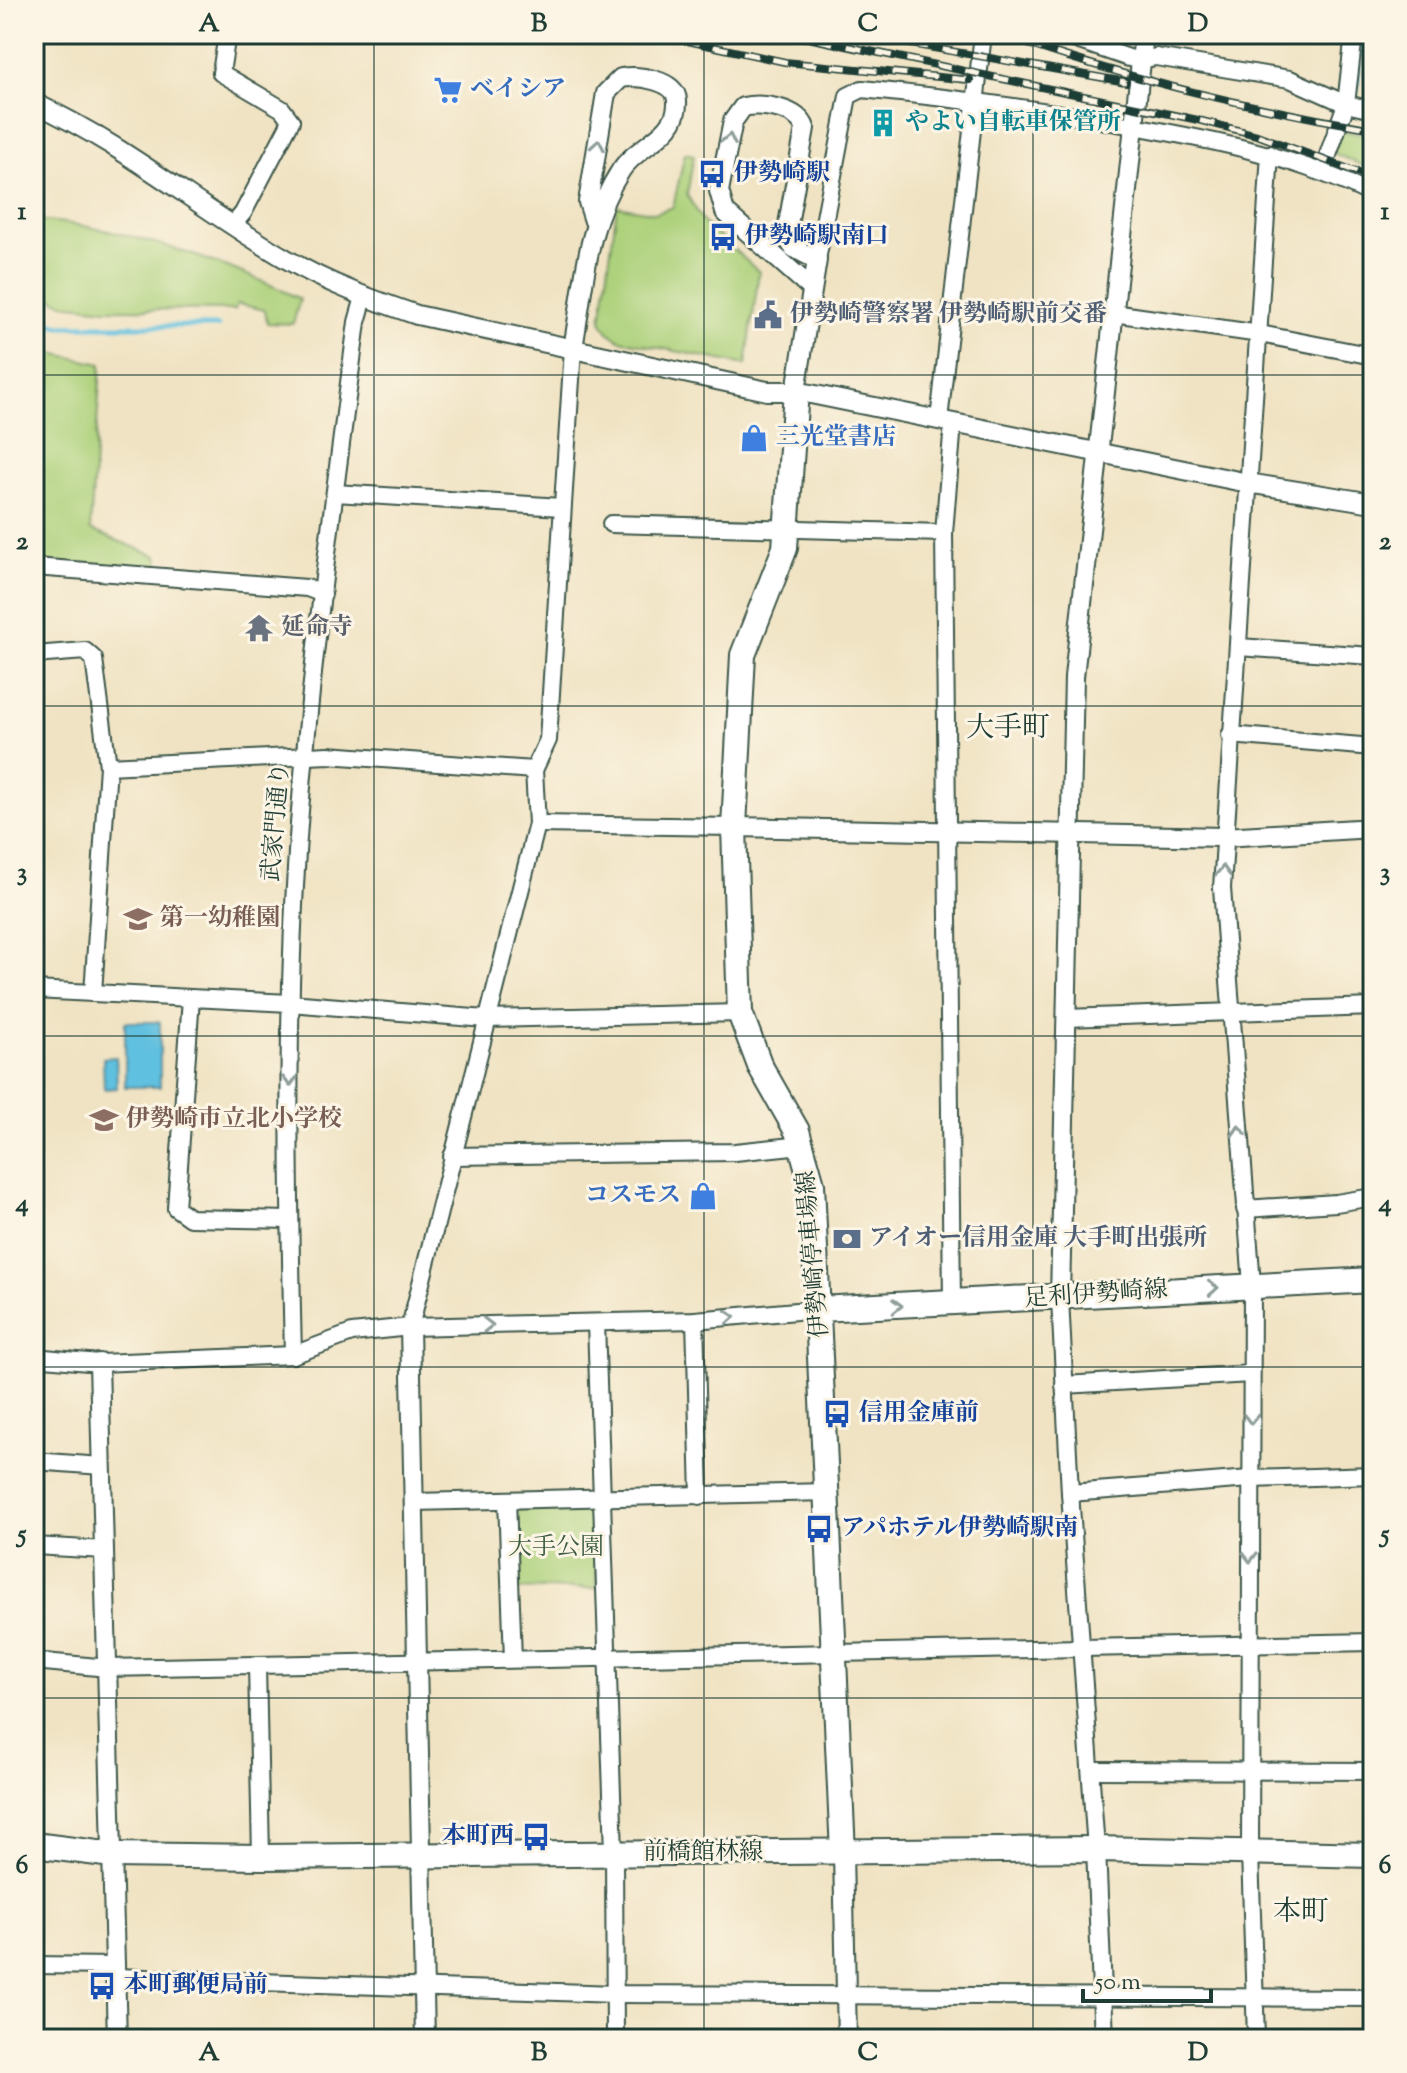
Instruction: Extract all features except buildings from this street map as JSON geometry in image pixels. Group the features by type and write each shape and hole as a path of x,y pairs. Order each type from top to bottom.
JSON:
{"main road":[{"name":"伊勢崎停車場線","path":"796,391 788,528 775,580 743,655 734,827 740,1013 760,1066 802,1145 814,1199 843,1853"},
{"name":"足利伊勢崎線","path":"819,1309 952,1305 1373,1280"},
{"name":"前橋館林線","path":"34,1845 113,1855 261,1857 1096,1849 1373,1855"}],"street":[{"path":"227,34 221,73 282,109 291,121 243,213 233,225"},
{"path":"952,1305 945,833 946,421 983,34"},
{"path":"1059,34 1140,60 1156,57 1271,74 1290,79 1346,104 1373,110"},
{"path":"1104,2039 1096,1849 1070,1493 1060,1298 1073,835 1074,677 1144,34"},
{"path":"1322,172 1346,104 1354,34"},
{"path":"425,2039 410,1327 537,824 534,770 548,740 573,348 594,221 623,167 673,124 678,104 676,93 667,84 629,76 613,84 606,93 588,202 594,221"},
{"path":"796,391 811,288 848,96 862,89 976,100 1135,126 1270,154 1322,172 1373,195"},
{"path":"34,103 108,140 289,261 364,297 449,323 767,391 796,391 1248,483 1373,503"},
{"path":"811,288 725,212 720,202 733,121 743,107 757,106 790,113 804,124 806,138 786,236 794,248 817,260"},
{"path":"1256,2039 1250,1852 1252,1285 1222,888 1270,154"},
{"name":"武家門通り","path":"293,1355 290,1003 306,758 335,493 357,322 364,297"},
{"path":"1113,313 1260,334 1373,356"},
{"path":"335,493 562,507"},
{"path":"611,524 944,533"},
{"path":"34,567 307,588 323,594"},
{"path":"1238,647 1373,656"},
{"path":"34,655 85,651 94,659 108,766 93,993"},
{"path":"1230,735 1373,747"},
{"path":"108,766 328,755 534,770"},
{"path":"537,824 1224,837 1373,828"},
{"path":"34,990 290,1003 486,1019 740,1013"},
{"path":"191,998 176,1208 190,1218 290,1220"},
{"path":"1066,1018 1373,1007"},
{"path":"452,1156 735,1152 802,1145"},
{"path":"1245,1209 1336,1203 1373,1197"},
{"path":"34,1357 99,1363 293,1355 352,1333 410,1327 695,1320 819,1309"},
{"path":"695,1320 700,1496"},
{"path":"596,1323 614,1853 615,2039"},
{"path":"99,1363 117,2039"},
{"path":"1064,1385 1251,1374"},
{"path":"34,1461 102,1466"},
{"path":"1070,1493 1250,1479 1373,1475"},
{"path":"414,1502 828,1492"},
{"path":"507,1500 513,1659"},
{"path":"34,1546 105,1550"},
{"path":"34,1661 108,1668 1373,1642"},
{"path":"257,1665 261,1857"},
{"path":"1091,1770 1373,1771"},
{"path":"843,1853 847,2039"},
{"path":"34,1965 115,1972 616,1994 1373,1998"}],"green space":[{"path":"1342,131 1373,136 1373,170 1333,153"},
{"path":"685,153 694,155 687,195 704,223 759,272 746,365 620,340 608,332 601,321 617,206 656,213 673,207"},
{"path":"34,220 135,237 239,272 300,299 293,324 267,323 265,310 237,304 235,310 106,309 63,304 34,288"},
{"path":"34,349 101,364 90,530 157,556 161,571 34,562"},
{"name":"大手公園","path":"590,1508 596,1514 597,1588 517,1589 514,1512 521,1509"}],"water":[{"path":"125,1022 160,1022 160,1087 125,1087"},
{"path":"116,1057 117,1088 104,1089 103,1058"}],"waterway":[{"path":"1356,93 1362,34"},
{"path":"34,319 60,326 218,326"}],"railway":[{"path":"655,34 785,62 970,80"},
{"path":"789,34 1198,120 1257,135 1373,178"},
{"path":"854,34 1126,82"},
{"path":"999,34 1184,90 1373,129"}],"place":[{"name":"ベイシア","path":"448,90"},
{"name":"やよい自転車保管所","path":"883,123"},
{"name":"伊勢崎駅","path":"712,174"},
{"name":"伊勢崎駅南口","path":"723,237"},
{"name":"伊勢崎警察署 伊勢崎駅前交番","path":"768,315"},
{"name":"三光堂書店","path":"754,438"},
{"name":"延命寺","path":"259,628"},
{"name":"第一幼稚園","path":"138,919"},
{"name":"伊勢崎市立北小学校","path":"104,1120"},
{"name":"コスモス","path":"703,1196"},
{"name":"アイオー信用金庫 大手町出張所","path":"847,1239"},
{"name":"信用金庫前","path":"837,1414"},
{"name":"アパホテル伊勢崎駅南","path":"819,1529"},
{"name":"本町西","path":"536,1837"},
{"name":"本町郵便局前","path":"102,1986"}],"district":[{"name":"大手町","path":"1008,729"},
{"name":"本町","path":"1301,1913"}]}
